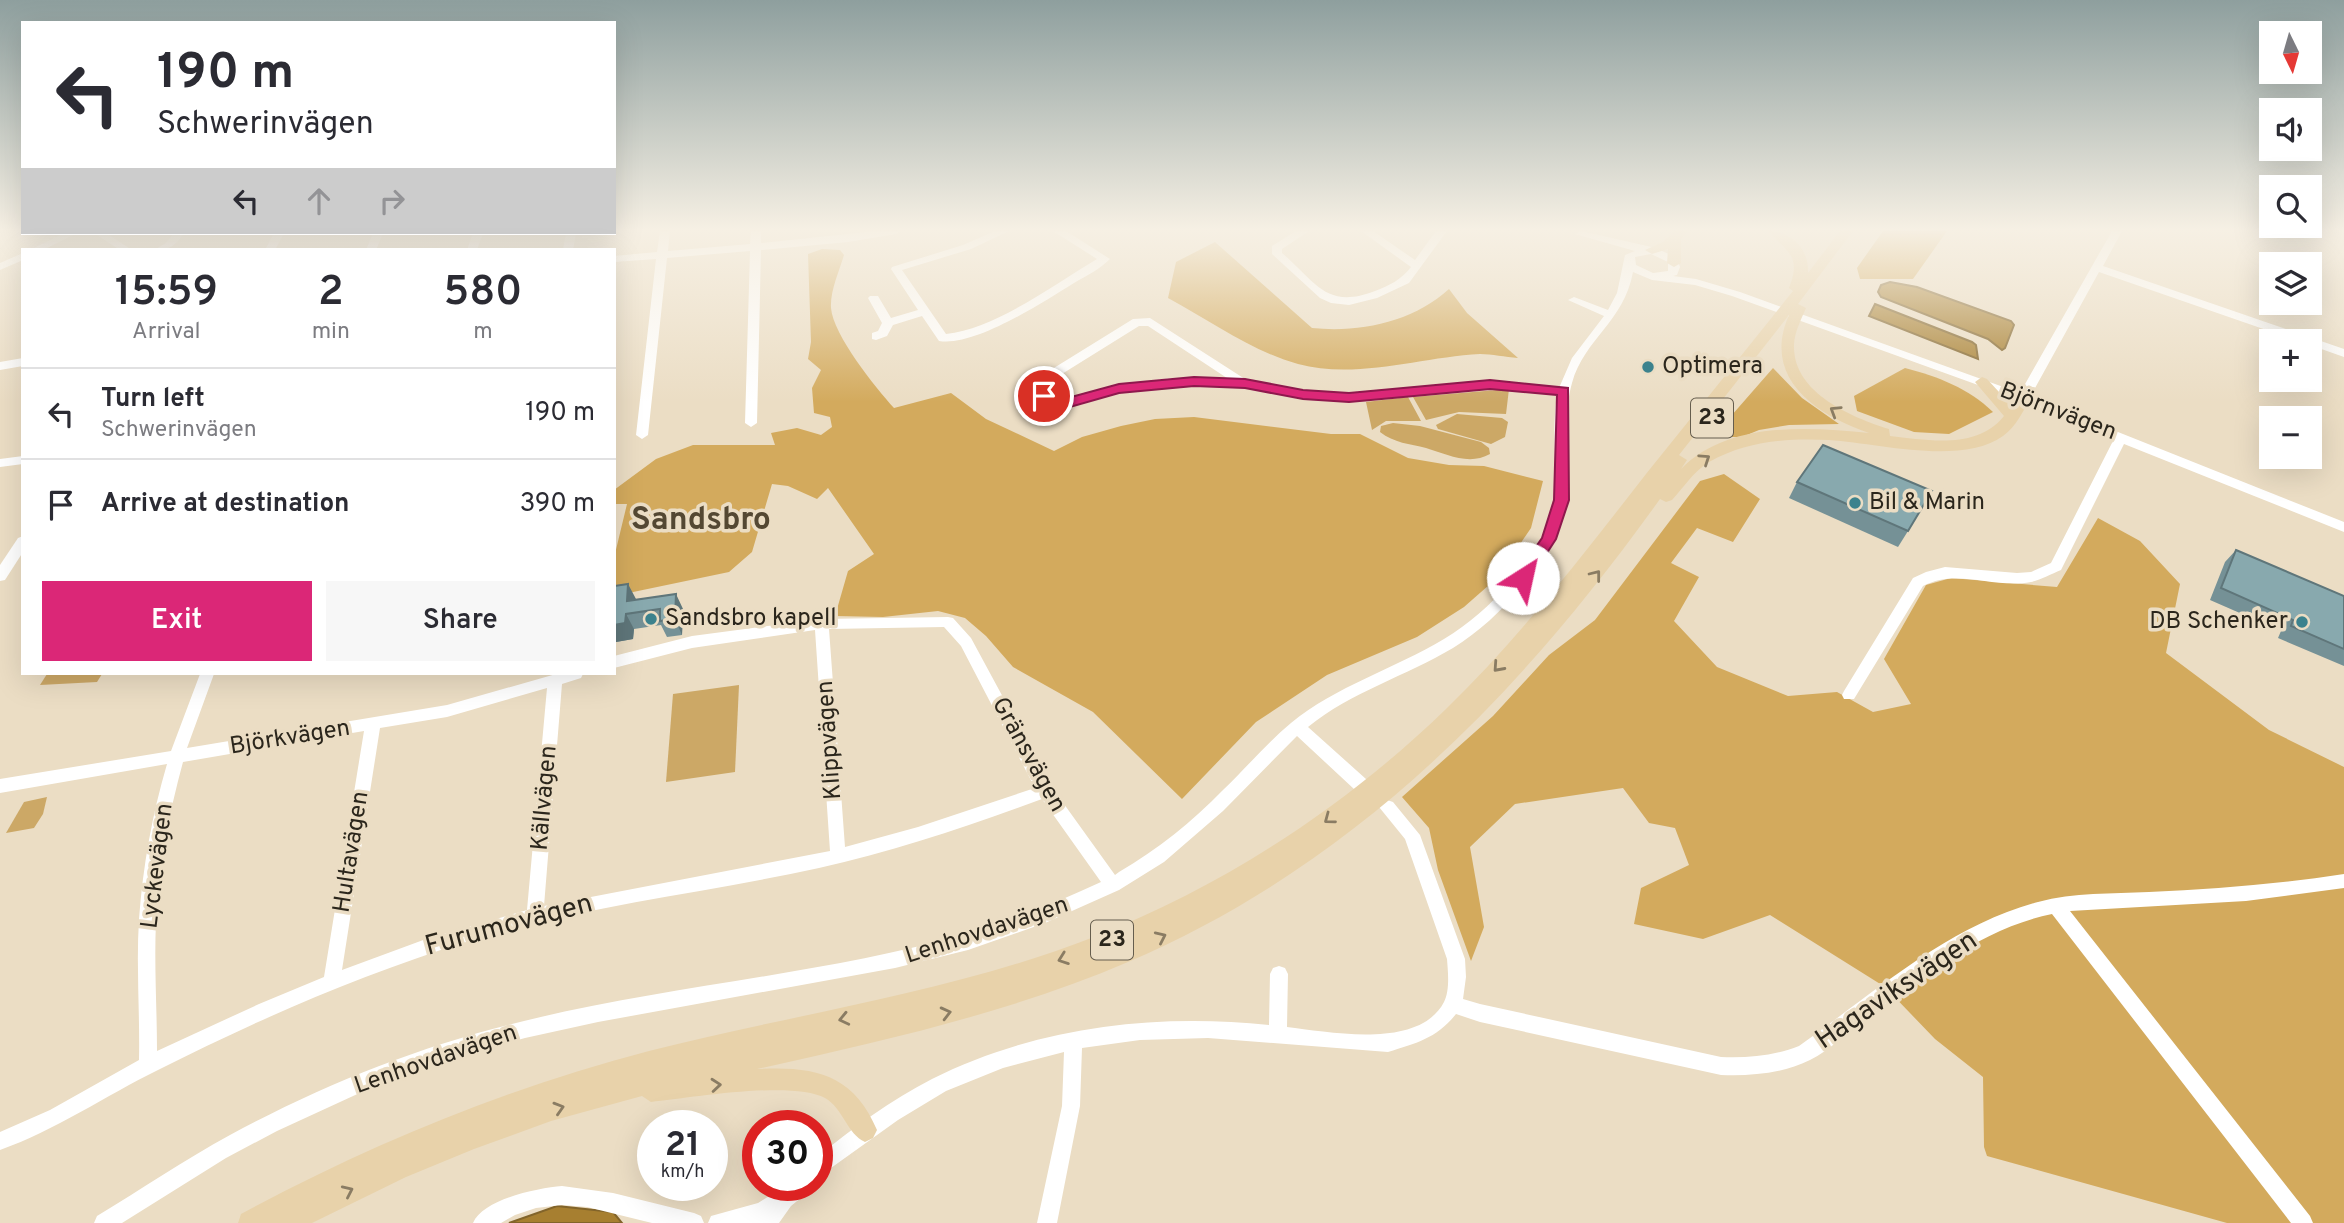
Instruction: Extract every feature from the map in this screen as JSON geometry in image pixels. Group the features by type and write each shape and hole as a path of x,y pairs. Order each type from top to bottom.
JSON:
{"main road":[{"path":"1798,288 1787,350 1791,367 1804,386 1849,419 1922,444"},
{"name":"23","path":"287,1223 433,1152 506,1124 599,1096 961,1010 1015,994 1139,947 1216,910 1295,863 1354,822 1445,745 1511,676 1622,541 1806,288"},
{"name":"23","path":"250,1223 356,1167 493,1110 650,1063 901,1006 998,980 1154,922 1252,871 1370,788 1450,718 1592,555 1809,288"},
{"path":"1982,382 2013,416"},
{"path":"1622,541 1702,459 1733,445 1807,435 1960,445 1981,441 2002,432 2023,398"},
{"path":"599,1096 732,1084 814,1083 828,1087 839,1095 865,1130"}],"street":[{"path":"642,435 658,288"},
{"path":"751,424 755,288"},
{"path":"910,288 943,338 957,339 1020,309 1056,288"},
{"path":"1318,288 1332,300 1347,301 1392,288"},
{"name":"Lenhovdavägen","path":"104,1223 258,1130 359,1085 461,1047 577,1017 890,962 958,946 1045,916 1113,885 1148,865 1199,825 1297,726 1332,702 1469,631 1523,578 1549,539 1561,500 1563,392 1579,354 1625,288"},
{"name":"Björnvägen","path":"1715,288 1982,382 2344,527"},
{"path":"2023,398 2086,288"},
{"path":"2156,288 2344,352"},
{"path":"874,298 888,323"},
{"path":"1574,300 1609,314"},
{"path":"876,335 883,333 888,323 926,311"},
{"path":"1245,384 1150,322 1143,321 1137,322 1032,387 1056,403 1063,404 1105,391 1141,385 1194,382 1245,384 1303,394 1349,397 1490,385 1563,392"},
{"path":"0,366 21,362"},
{"path":"1849,695 1918,582 1929,575 1948,571 2031,577 2056,566 2122,437"},
{"path":"0,463 21,460"},
{"path":"0,576 20,548"},
{"name":"Gränsvägen","path":"822,624 948,622 966,642 1045,791 1113,885"},
{"path":"616,661 692,642 822,624"},
{"name":"Klippvägen","path":"822,624 838,856"},
{"name":"Lyckevägen","path":"148,1065 149,900 162,810 175,756 207,675"},
{"name":"Björkvägen","path":"0,786 447,711 573,675"},
{"name":"Källvägen","path":"535,915 555,681"},
{"name":"Hultavägen","path":"332,980 373,724"},
{"path":"1297,726 1360,784"},
{"name":"Furumovägen","path":"0,1141 26,1132 148,1065 332,980 469,933 535,915 838,856 909,838 1045,791"},
{"path":"833,1156 865,1130 940,1085 1027,1052 1155,1031 1208,1029 1388,1043 1416,1035 1438,1023 1453,1004 1456,959 1412,835 1387,807"},
{"name":"Hagaviksvägen","path":"1453,1004 1480,1013 1721,1066 1746,1067 1781,1062 1805,1053 1936,961 1985,931 2016,916 2056,906 2250,895 2344,881"},
{"path":"2056,906 2303,1223"},
{"path":"1278,1035 1279,975"},
{"path":"1047,1223 1071,1106 1073,1043"},
{"path":"483,1223 495,1214 523,1203 553,1196 581,1194 694,1223"},
{"path":"718,1223 740,1219 783,1203"},
{"path":"766,1223 783,1203"}],"shaded area":[{"path":"809,288 833,288 831,308 839,332 856,361 894,408 951,393 986,419 1054,451 1082,437 1121,426 1155,419 1194,417 1331,434 1360,434 1408,458 1449,465 1484,466 1543,481 1531,528 1497,578 1464,607 1417,637 1327,675 1256,722 1182,799 1093,712 1013,667 986,636 965,618 938,611 883,617 835,616 848,571 874,554 828,488 817,499 788,486 772,484 752,552 729,572 616,596 616,550 627,504 616,504 616,489 656,459 693,445 775,445 771,433 797,428 821,435 832,427 830,417 814,413 812,388 821,370 808,359 811,342"},
{"path":"1170,288 1267,288 1312,328 1349,329 1402,317 1419,310 1449,289 1467,313 1518,358 1480,354 1366,369 1320,368 1298,364 1264,351 1168,298"},
{"path":"1880,288 1920,288 2011,321 2014,325 2002,350 1988,339 1881,297 1878,292"},
{"path":"1875,304 1972,342 1976,345 1978,359 1869,316"},
{"path":"1773,368 1802,398 1839,424 1789,425 1759,430 1742,437 1728,437 1718,431"},
{"path":"1905,368 1952,384 1993,412 1949,434 1914,432 1857,411 1854,396"},
{"path":"1509,389 1506,414 1459,412 1426,420 1413,397"},
{"path":"1408,397 1421,421 1386,421 1372,430 1366,402"},
{"path":"1457,414 1502,418 1508,422 1505,437 1491,444 1438,429 1436,425"},
{"path":"1393,423 1420,426 1481,442 1489,448 1490,454 1466,459 1396,441 1380,432 1381,426"},
{"path":"1724,474 1760,499 1733,542 1697,528 1671,563 1699,577 1674,621 1717,667 1788,696 1837,692 1873,712 1911,704 1884,659 1926,585 1951,578 2057,587 2098,518 2140,541 2180,584 2166,653 2269,730 2344,767 2344,1223 2227,1223 1987,1156 1984,1147 1983,1077 1935,1039 1885,987 1770,915 1703,939 1634,924 1641,888 1689,865 1675,828 1649,823 1623,788 1515,804 1470,847 1484,927 1471,961 1438,870 1429,828 1402,797 1493,716 1549,655 1595,620 1700,481"},
{"path":"46,675 101,675 97,682 40,685"},
{"path":"739,685 735,772 666,782 673,694"},
{"path":"47,797 43,814 34,828 6,833 24,802"},
{"path":"557,1206 613,1212 622,1223 509,1223"}],"building":[{"path":"1823,445 1932,491 1908,531 1797,482"},
{"name":"DB Schenker","path":"2236,550 2344,596 2344,649 2291,626 2293,620 2221,588"},
{"path":"628,584 627,601 676,594 675,619 660,621 660,609 626,614 625,623 616,625 616,586"}],"place":[{"name":"Optimera","path":"1648,367"},
{"name":"Bil & Marin","path":"1855,503"},
{"name":"Sandsbro kapell","path":"651,619"},
{"name":"DB Schenker","path":"2302,622"}],"district":[{"name":"Sandsbro","path":"701,521"}],"route":[{"path":"1044,396 1063,404 1119,388 1194,382 1245,384 1332,397 1369,397 1490,385 1563,392 1561,406 1564,484 1557,520 1549,539 1523,578"}]}
